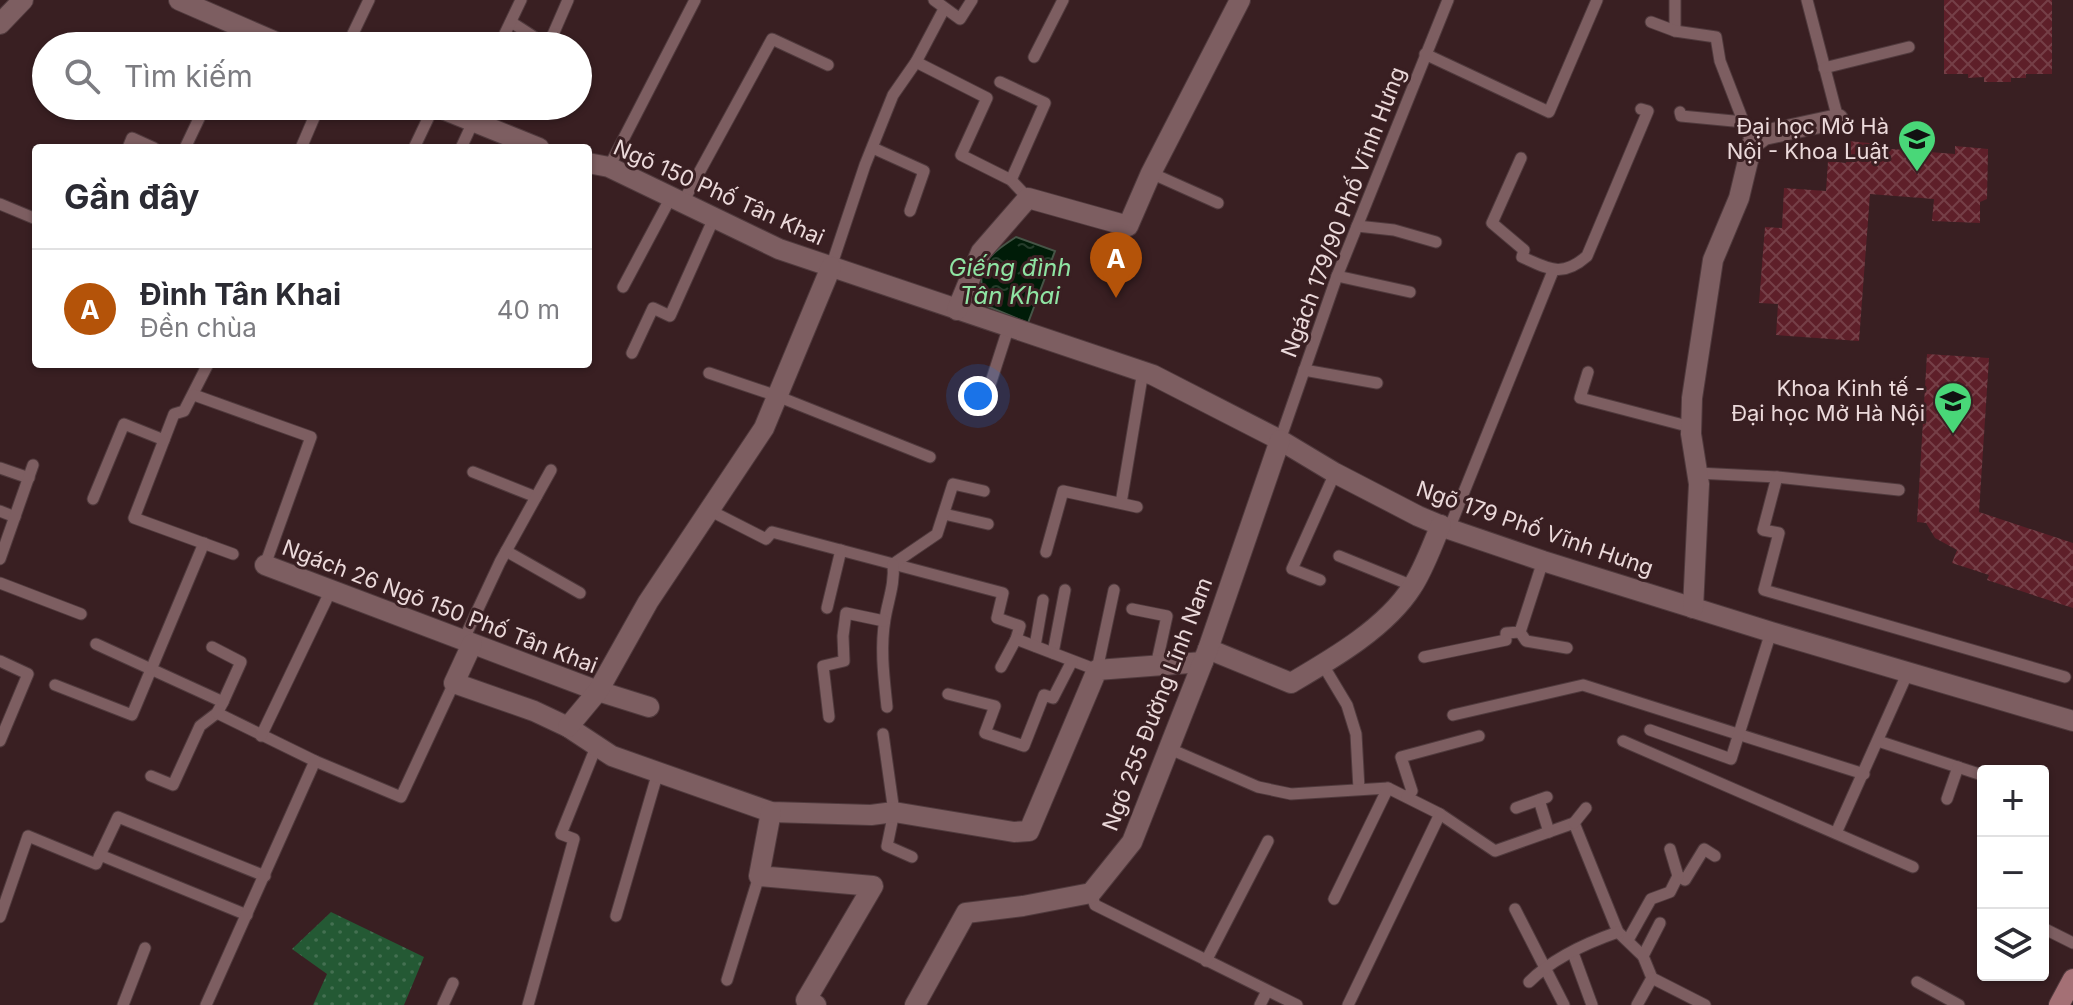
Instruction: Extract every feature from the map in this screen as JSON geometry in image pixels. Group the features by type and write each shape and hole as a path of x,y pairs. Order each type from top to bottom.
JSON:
{"main road":[{"path":"2059,1005 2073,979"}],"street":[{"path":"0,24 23,0"},
{"path":"957,310 981,252 1028,198 1128,226 1151,173 1240,0"},
{"path":"186,1 231,32"},
{"path":"1693,608 1699,484 1691,427 1692,398 1713,260 1739,198 1752,144 1764,135 1838,119"},
{"path":"480,120 531,144"},
{"name":"Ngõ 150 Phố Tân Khai","path":"592,164 609,167 779,249 831,267"},
{"path":"568,727 598,691 648,602 764,428 831,267"},
{"name":"Ngõ 179 Phố Vĩnh Hưng","path":"831,267 1143,371 1280,440 1335,473 1445,527 1693,608 2073,721"},
{"name":"Ngõ 255 Đường Lĩnh Nam","path":"1091,893 1132,842 1205,656 1280,440"},
{"path":"468,642 454,683 534,711 568,727 612,756 771,812 871,815 894,812 1014,832 1029,831 1097,670 1156,666 1205,656 1291,683 1323,665 1391,615 1413,586 1445,527"},
{"name":"Ngách 26 Ngõ 150 Phố Tân Khai","path":"265,565 598,691 649,707"},
{"path":"771,812 759,876 873,886 809,1003"},
{"path":"915,1005 966,913 1091,893"}],"lane":[{"path":"354,32 369,0"},
{"path":"554,32 568,0"},
{"path":"609,167 695,0"},
{"path":"934,0 960,19 972,0"},
{"path":"1034,57 1063,0"},
{"name":"Ngách 179/90 Phố Vĩnh Hưng","path":"1280,440 1337,276 1448,0"},
{"path":"1425,54 1549,112 1580,46 1597,0"},
{"path":"1675,0 1675,31"},
{"path":"1807,0 1838,119"},
{"path":"506,32 520,1"},
{"path":"831,267 893,95 916,62 944,9"},
{"path":"511,22 526,32"},
{"path":"1651,22 1675,31 1716,37 1720,61 1752,144"},
{"path":"623,287 772,39 828,65"},
{"path":"1824,68 1909,47"},
{"path":"916,62 987,98 961,155 1011,180 1028,198"},
{"path":"1000,82 1045,103 1011,180"},
{"path":"1521,158 1492,223 1524,250 1522,257 1553,271 1576,267 1587,256 1648,111 1641,109"},
{"path":"1680,112 1681,116 1744,122"},
{"path":"187,144 198,120"},
{"path":"303,144 313,120"},
{"path":"416,144 427,120"},
{"path":"462,144 468,120"},
{"path":"130,144 132,138 145,144"},
{"path":"873,148 924,171 910,211"},
{"path":"1151,173 1218,203"},
{"path":"0,204 32,217"},
{"path":"632,353 653,308 670,316 714,218"},
{"path":"1357,226 1394,230 1436,242"},
{"path":"1445,527 1553,271"},
{"path":"1337,276 1410,292"},
{"path":"989,388 1009,326"},
{"path":"206,368 184,411 174,414 134,518 233,554"},
{"path":"1304,370 1377,383"},
{"path":"1121,503 1143,371"},
{"path":"1588,372 1580,398 1691,427"},
{"path":"709,373 777,396 930,457"},
{"name":"Ngách 26 Ngõ 150 Phố Tân Khai","path":"194,395 311,437 265,565"},
{"path":"93,499 124,424 164,440"},
{"path":"1,556 33,465"},
{"path":"0,468 29,478"},
{"path":"468,642 506,551 551,470"},
{"path":"473,472 536,497"},
{"path":"1320,580 1292,569 1335,473"},
{"path":"1697,473 1777,477 1899,490"},
{"path":"1777,477 1763,530 1779,533 1764,590 2065,677"},
{"path":"893,564 937,534 953,484 984,491"},
{"path":"1046,552 1063,491 1137,507"},
{"path":"709,510 766,539 772,532 1003,593 997,618 1020,626 1001,667"},
{"path":"0,511 15,517"},
{"path":"944,514 988,524"},
{"path":"55,685 132,715 204,543"},
{"path":"827,608 841,550"},
{"path":"506,551 580,593"},
{"path":"1339,556 1413,586"},
{"path":"1520,632 1543,561"},
{"path":"887,707 882,659 884,621 894,580 893,564"},
{"path":"0,583 81,614"},
{"path":"261,736 331,590"},
{"path":"1053,653 1065,590"},
{"path":"1016,639 1097,670 1114,590"},
{"path":"1035,646 1043,600"},
{"path":"1132,609 1167,616 1156,666"},
{"path":"829,717 823,666 844,661 846,613 884,621"},
{"path":"1520,632 1526,641 1567,648"},
{"path":"1424,657 1506,640 1506,633 1520,632"},
{"path":"1650,730 1731,759 1771,632"},
{"path":"96,644 220,707 261,736 401,797 454,683"},
{"path":"151,776 173,785 200,726 220,707 241,662 212,647"},
{"path":"0,661 28,674 0,741"},
{"path":"948,694 995,706 985,733 1024,746 1044,695 1053,698 1072,661"},
{"path":"1323,665 1347,705 1356,734 1359,789"},
{"path":"1836,833 1908,672"},
{"path":"1453,715 1583,685 1864,774"},
{"path":"883,734 894,812 887,846 912,857"},
{"path":"1407,797 1412,791 1401,757 1479,736"},
{"path":"1623,741 1913,867"},
{"path":"1878,741 1977,773"},
{"path":"528,1005 574,839 561,834 596,747"},
{"path":"1170,749 1258,787 1291,794 1388,788 1440,814 1495,851 1574,823 1586,808"},
{"path":"206,1005 315,761"},
{"path":"1947,799 1958,767"},
{"path":"616,916 658,772"},
{"path":"1334,899 1388,788"},
{"path":"1516,808 1543,798 1549,832"},
{"path":"1348,1005 1440,814"},
{"path":"0,917 28,836 96,864 118,817 265,876"},
{"path":"1574,823 1623,936 1643,956 1652,978 1705,1005"},
{"path":"1206,961 1268,841"},
{"path":"1529,982 1545,967 1591,942 1623,936 1651,899 1670,892 1678,876 1670,849"},
{"path":"1678,876 1685,880 1704,849 1715,856"},
{"path":"100,855 247,915"},
{"path":"727,980 759,876"},
{"path":"1091,893 1095,905 1297,1005"},
{"path":"1515,909 1564,1005"},
{"path":"1643,956 1660,923"},
{"path":"2049,931 2073,943"},
{"path":"123,1005 145,948"},
{"path":"1573,953 1592,1005"},
{"path":"1637,1005 1652,978"},
{"path":"1917,982 1959,1005"},
{"path":"443,1005 453,983"},
{"path":"1260,1005 1267,991"}],"green space":[{"path":"331,912 424,957 404,1005 313,1005 327,974 292,949"}],"water":[{"name":"Giếng đình Tân Khai","path":"1016,237 1055,251 1028,323 987,306 981,282 984,265 989,258"}],"building":[{"path":"1944,0 2052,0 2052,74 2026,74 2026,78 2011,78 2011,82 1984,82 1984,77 1944,74"},
{"path":"1848,141 1880,144 1879,148 1955,154 1955,146 1988,149 1987,199 1980,202 1980,223 1932,221 1934,199 1870,194 1859,341 1776,335 1778,304 1759,303 1765,227 1782,228 1784,188 1826,191 1828,161 1846,163"},
{"path":"1927,354 1989,358 1979,512 2073,543 2073,608 1987,580 1989,575 1952,563 1957,550 1935,538 1926,523 1917,522"}],"place":[{"name":"Đại học Mở Hà Nội - Khoa Luật","path":"1917,173"},
{"name":"Đình Tân Khai","path":"1116,298"},
{"name":"Khoa Kinh tế - Đại học Mở Hà Nội","path":"1953,435"}]}
